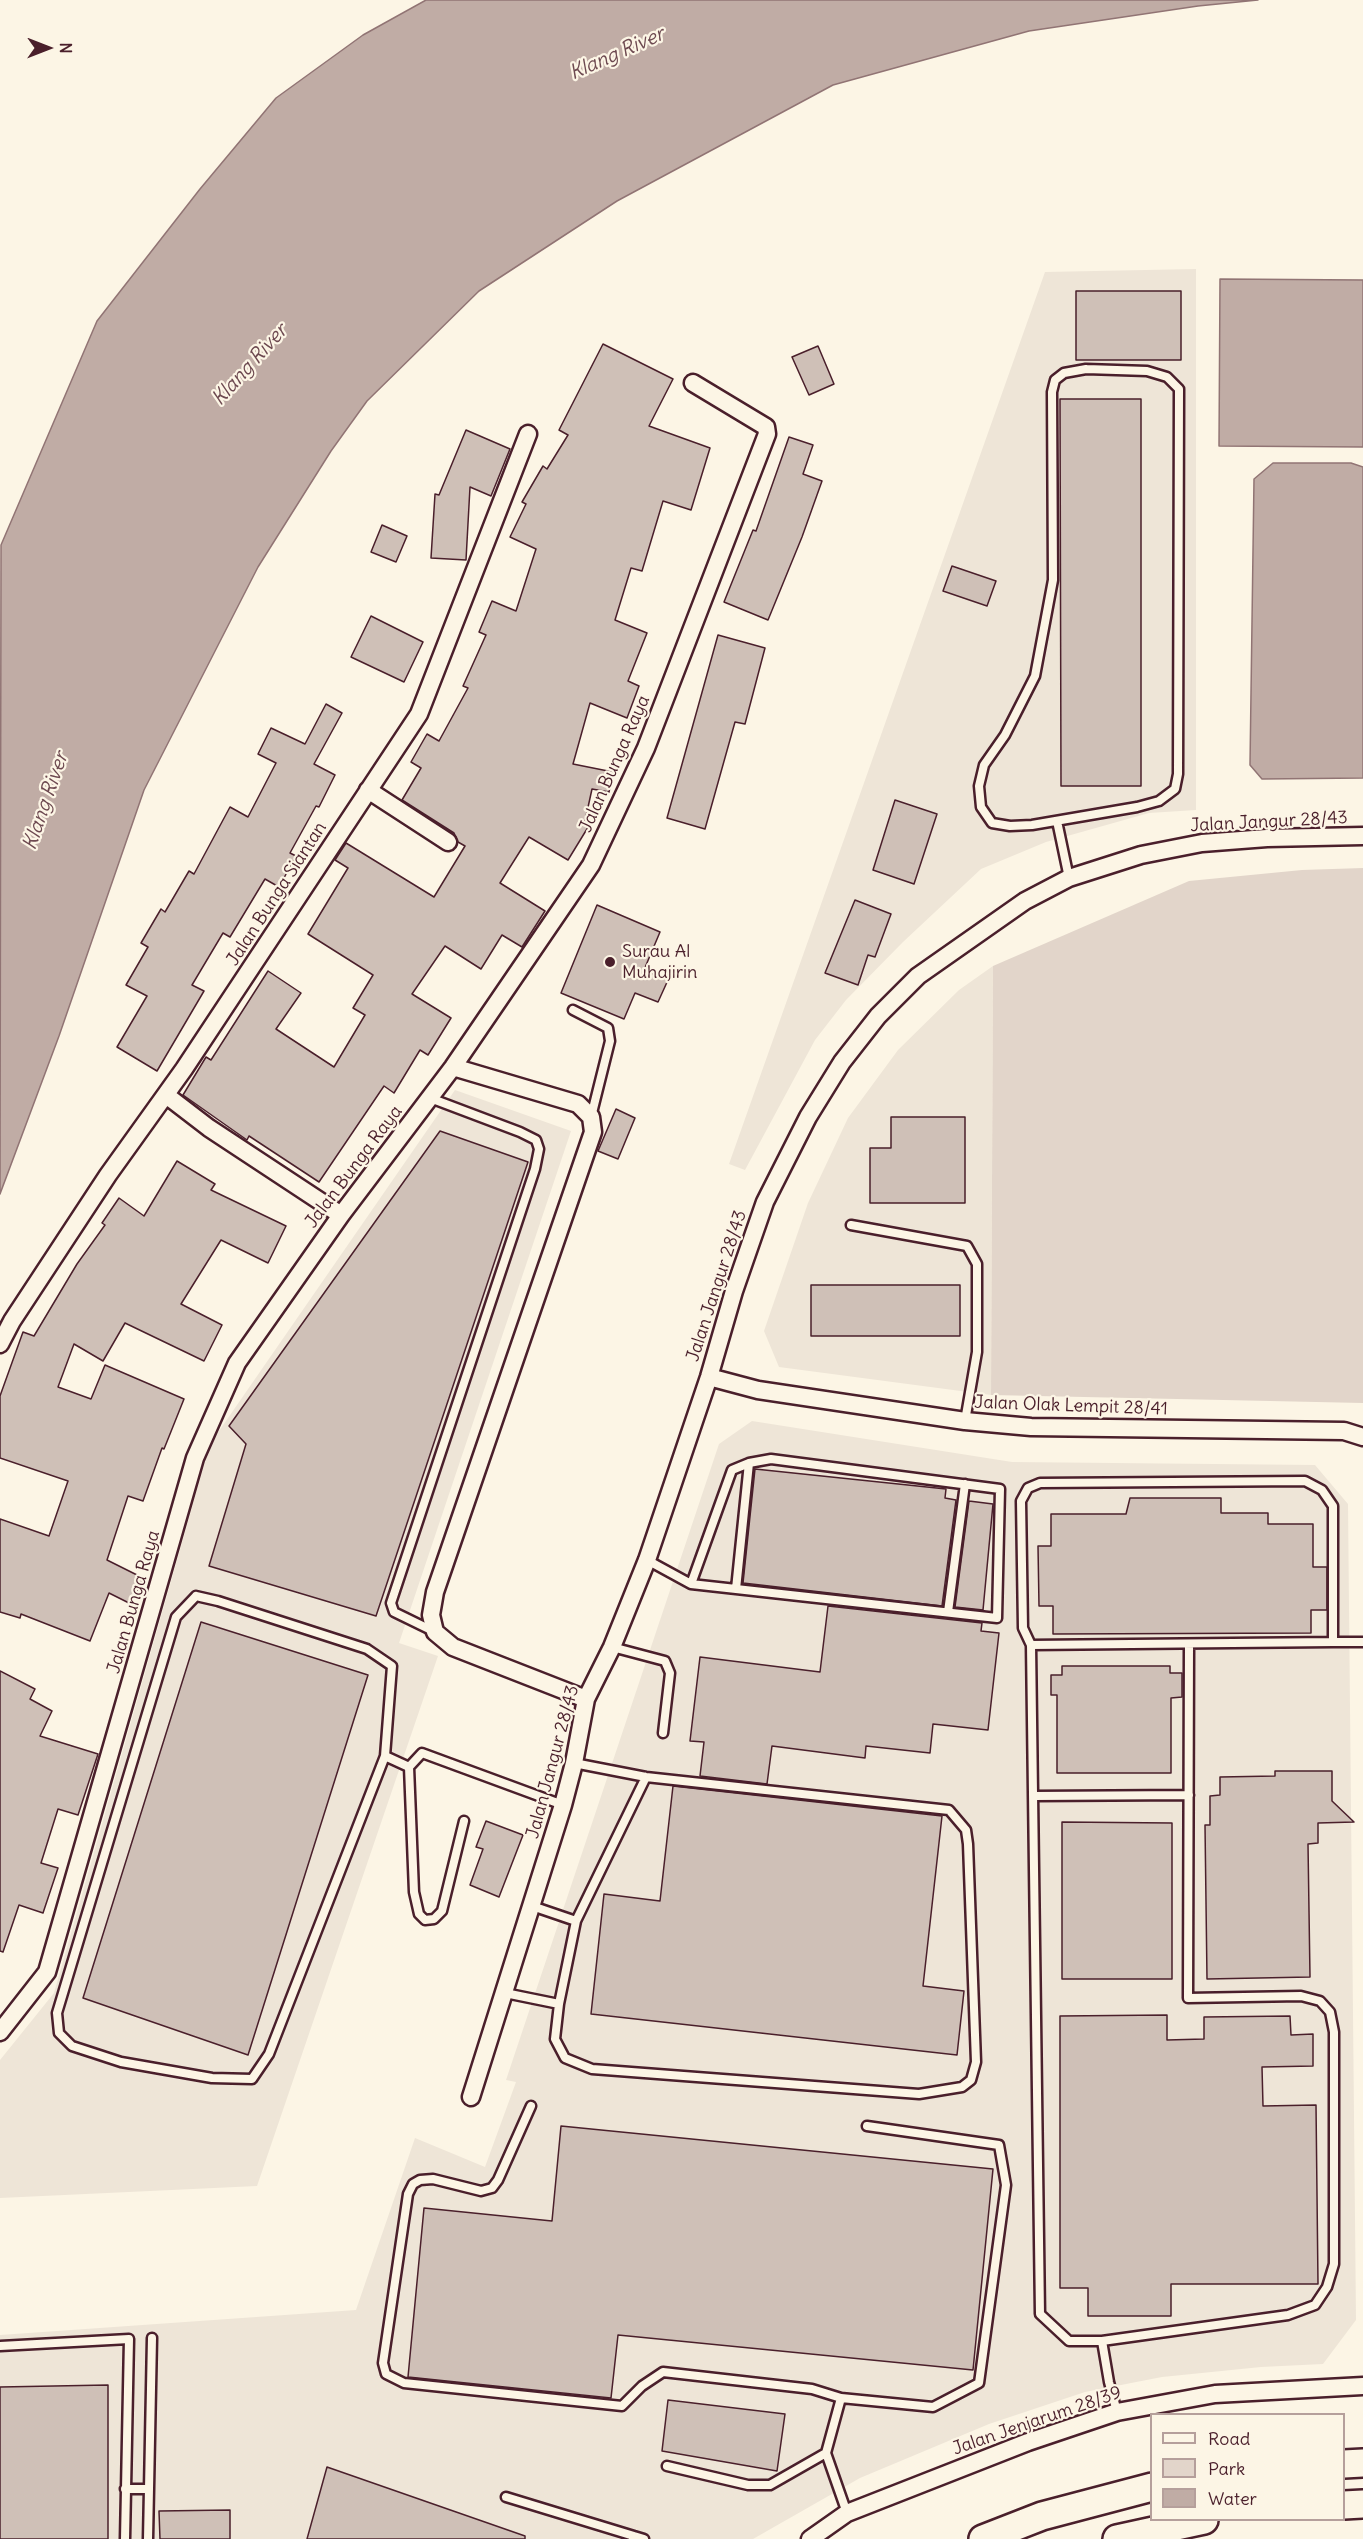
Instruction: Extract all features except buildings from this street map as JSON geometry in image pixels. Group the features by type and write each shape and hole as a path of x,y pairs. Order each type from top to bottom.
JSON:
{"main road":[{"path":"1345,2464 1363,2463"},
{"path":"983,2539 1042,2516 1150,2488"},
{"path":"1345,2505 1363,2504"},
{"path":"1117,2539 1199,2521"}],"street":[{"name":"Jalan Bunga Raya","path":"0,2032 18,2012 47,1972 195,1458 237,1363 340,1215 453,1067 591,865 646,748 767,434 766,427 693,383"},
{"name":"Jalan Bunga Siantan","path":"0,1344 12,1321 108,1175 166,1095 419,714 528,434"},
{"path":"368,790 448,842"},
{"name":"Jalan Jangur 28/43","path":"471,2097 562,1805 574,1762 586,1699 612,1647 647,1560 765,1202 808,1117 842,1062 878,1016 918,976 1025,901 1069,878 1141,855 1202,843 1267,838 1363,836"},
{"path":"453,1067 578,1104 591,1117 593,1132 435,1592 431,1615 435,1632 453,1647 586,1699"},
{"path":"166,1095 209,1128 340,1215"},
{"name":"Jalan Olak Lempit 28/41","path":"709,1377 758,1390 965,1421 1031,1427 1344,1431 1363,1437"},
{"name":"Jalan Jenjarum 28/39","path":"810,2539 847,2513 1028,2442 1117,2412 1215,2394 1363,2386"}],"lane":[{"path":"1086,369 1147,371 1167,377 1179,389 1178,774 1175,789 1159,801 1137,807 1057,820 1010,826 992,823 981,807 979,786 984,765 1005,735 1035,676 1053,580 1052,392 1055,380 1064,373 1086,369"},
{"path":"1057,820 1069,878"},
{"path":"573,1010 608,1028 610,1041 591,1117"},
{"path":"430,1098 520,1132 536,1140 538,1149 531,1180 391,1603 394,1612 435,1632"},
{"path":"851,1224 967,1246 977,1264 977,1352 965,1421"},
{"path":"647,1560 691,1584 997,1618 1000,1489 771,1459 748,1463 732,1470 691,1584"},
{"path":"736,1589 748,1463"},
{"path":"1189,1644 1188,1998 1301,1996 1320,2001 1330,2012 1334,2032 1334,2264 1327,2287 1315,2305 1288,2315 1102,2342 1069,2341 1040,2314 1035,1797 1031,1645 1023,1628 1021,1501 1028,1488 1040,1483 1305,1481 1322,1490 1333,1506 1334,1642"},
{"path":"948,1612 965,1484"},
{"path":"196,1596 368,1649 392,1666 384,1756 269,2054 252,2079 212,2078 121,2062 72,2046 59,2033 57,2013 176,1617 196,1596"},
{"path":"1031,1645 1363,1642"},
{"path":"612,1647 665,1661 670,1673 663,1732"},
{"path":"464,1821 442,1911 434,1919 425,1920 419,1914 414,1892 409,1767 422,1753 562,1805"},
{"path":"384,1756 409,1767"},
{"path":"574,1762 646,1777 950,1810 966,1830 968,1844 976,2062 970,2080 962,2086 919,2094 592,2069 565,2058 555,2039 559,2004 576,1921 646,1777"},
{"path":"1035,1797 1189,1795"},
{"path":"532,1906 576,1921"},
{"path":"505,1993 559,2004"},
{"path":"531,2106 498,2180 492,2188 481,2191 433,2179 420,2180 413,2184 408,2194 383,2363 386,2374 404,2383 622,2406 642,2386 663,2373 812,2389 841,2398 933,2407 979,2383 1006,2186 999,2145 867,2126"},
{"path":"0,2346 129,2338 125,2539"},
{"path":"148,2539 152,2338"},
{"path":"1102,2342 1117,2412"},
{"path":"841,2398 826,2453 847,2513"},
{"path":"667,2466 748,2485 770,2485 826,2453"},
{"path":"126,2489 148,2489"},
{"path":"506,2497 634,2538 644,2539"}],"shaded area":[{"path":"1196,269 1196,810 1149,813 1046,842 981,869 903,942 846,1000 815,1040 745,1170 729,1164 1045,272"},
{"path":"993,966 991,1395 779,1367 764,1331 808,1203 848,1118 898,1050 959,990"},
{"path":"455,1090 571,1131 399,1643 438,1656 257,2186 0,2198 0,2060 54,1993 210,1444"},
{"path":"752,1421 1012,1462 1315,1465 1348,1504 1356,2320 1323,2364 1261,2367 1162,2377 1085,2392 989,2424 860,2478 753,2539 0,2539 0,2335 356,2310 415,2138 485,2167 516,2082 506,2080 719,1444"}],"green space":[{"path":"1363,868 1363,1403 991,1395 993,966 1189,881 1302,870"}],"water":[{"name":"Klang River","path":"426,0 1258,0 1198,6 1029,31 833,85 617,201 479,291 367,401 331,451 258,567 144,790 59,1036 0,1194 1,545 97,321 200,189 276,98 363,35"},
{"path":"1220,279 1363,280 1363,447 1219,446"},
{"path":"1273,463 1351,463 1363,467 1363,778 1262,779 1250,765 1254,479"}],"place":[{"name":"Surau Al Muhajirin","path":"610,962"}]}
